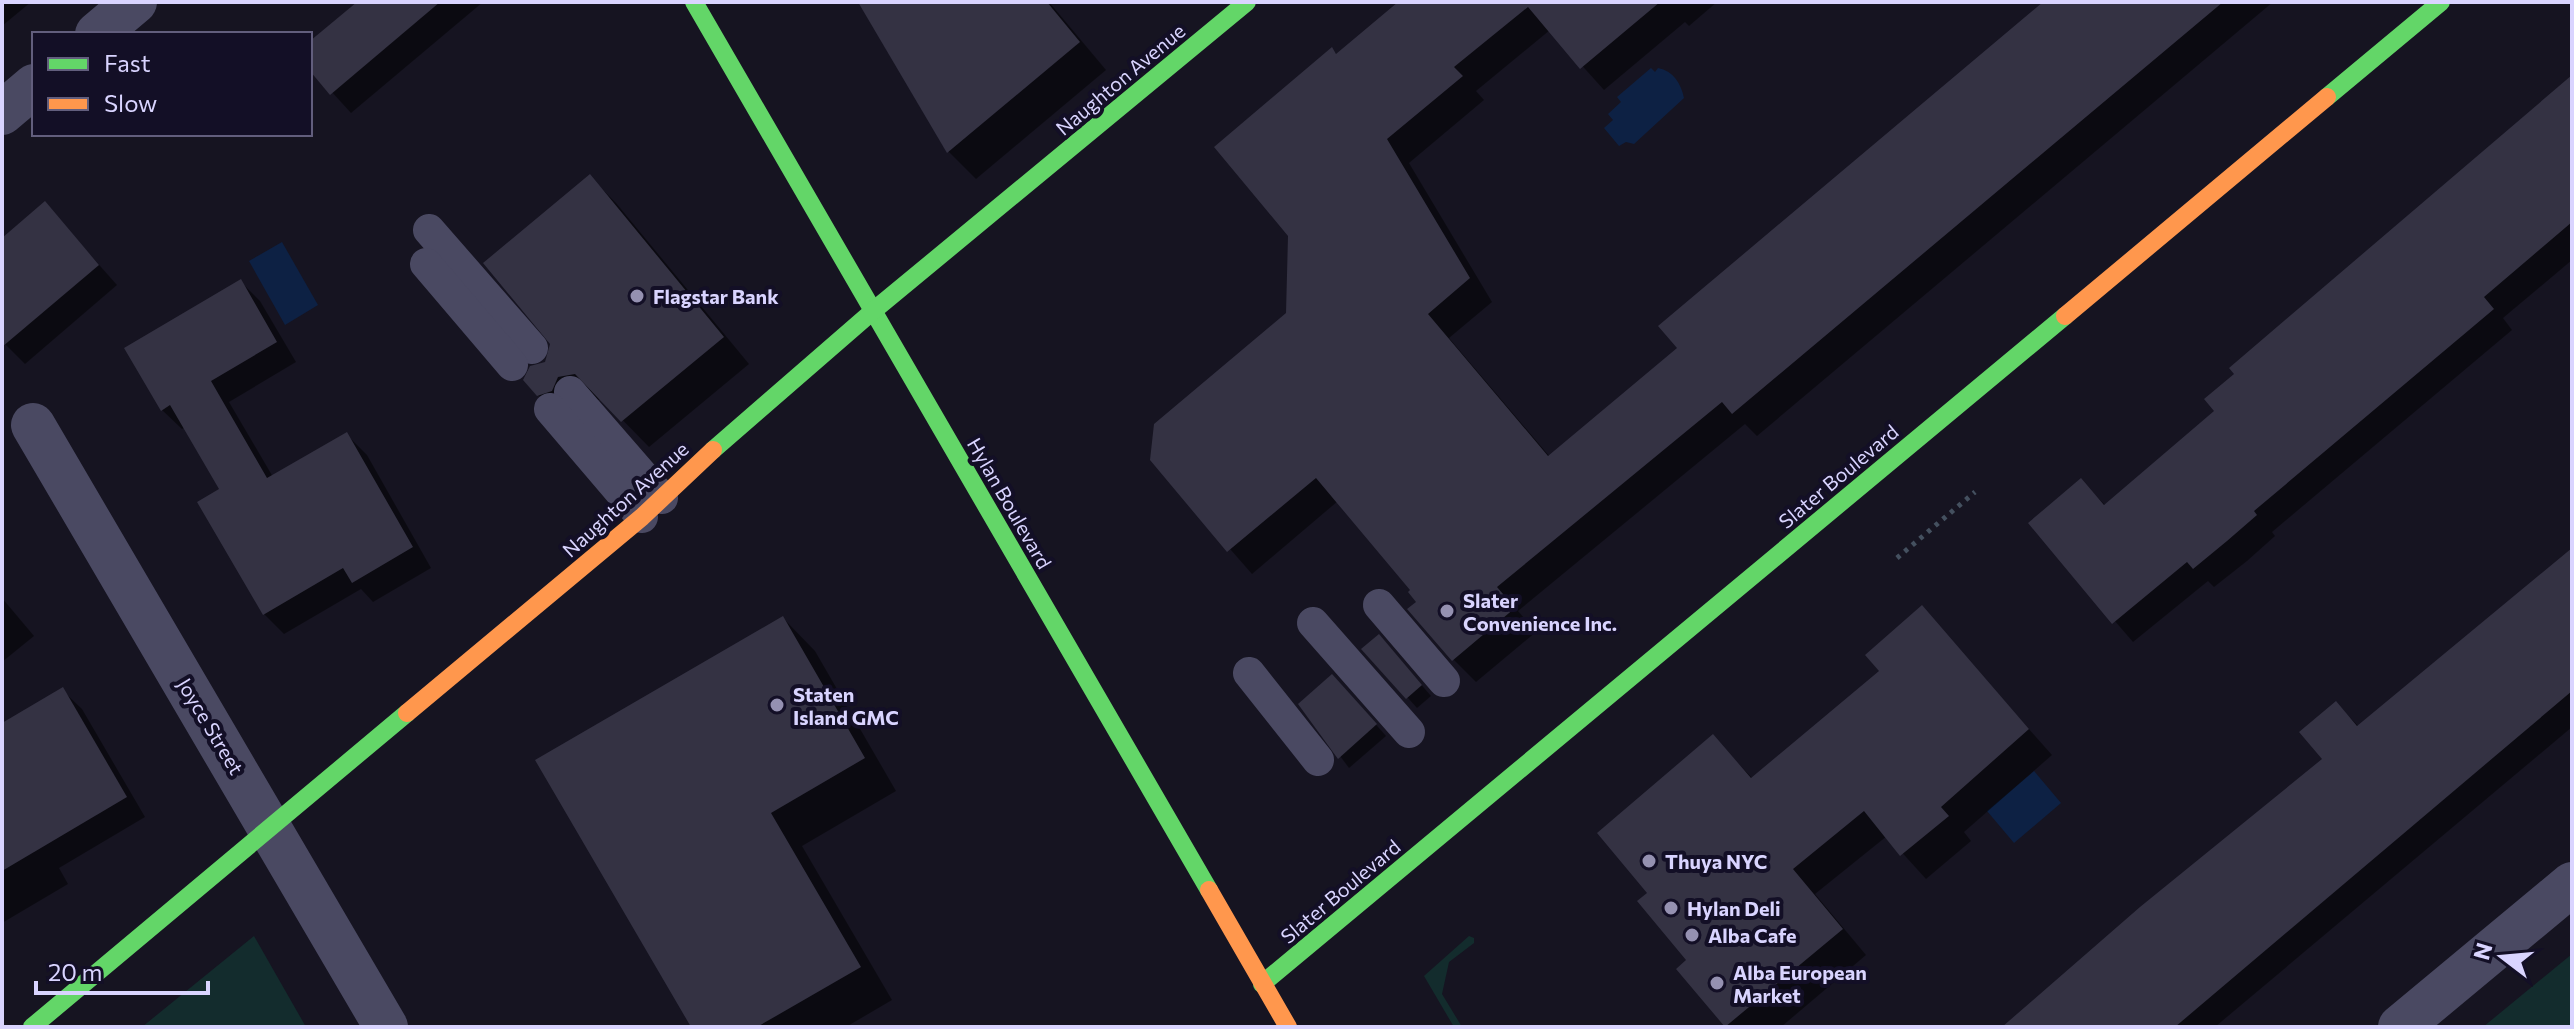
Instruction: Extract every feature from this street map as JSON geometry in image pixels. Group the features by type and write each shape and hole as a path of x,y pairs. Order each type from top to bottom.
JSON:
{"street":[{"path":"99,32 135,2"},
{"name":"Hylan Boulevard","path":"694,2 1288,1027"},
{"name":"Naughton Avenue","path":"32,1027 652,507 748,417 873,311 1247,2"},
{"name":"Slater Boulevard","path":"1262,984 2441,2"},
{"path":"2,113 32,88"},
{"name":"Joyce Street","path":"33,425 386,1027"},
{"path":"2400,1027 2572,884"}],"lane":[{"path":"426,264 522,357 429,230"},
{"path":"560,401 652,507"},
{"path":"1379,605 1444,681"},
{"path":"1313,623 1409,732"},
{"path":"1249,673 1318,760"}],"path":[{"path":"1897,558 1975,492"}],"green space":[{"path":"254,936 306,1027 142,1027"},
{"path":"1469,936 1474,938 1474,943 1449,962 1442,994 1462,1027 1454,1027 1424,976"},
{"path":"2572,954 2572,1027 2483,1027"}],"water":[{"path":"1651,68 1655,72 1658,68 1672,75 1681,87 1684,98 1634,144 1626,142 1619,146 1604,128 1613,120 1608,114 1621,102 1617,97"},
{"path":"282,242 318,305 285,325 249,261"},
{"path":"2034,771 2061,803 2014,843 1987,811"}],"building":[{"path":"357,2 440,2 330,95 312,73 312,39"},
{"path":"858,2 1047,2 1080,42 947,153"},
{"path":"1398,2 1660,2 1580,69 1528,7 1454,67 1463,76 1387,139 1470,278 1428,314 1548,456 1677,348 1658,326 2043,2 2223,2 1732,414 1722,402 1497,587 1515,608 1452,661 1407,609 1416,602 1408,592 1410,590 1316,478 1227,552 1150,460 1154,424 1286,313 1288,236 1214,147 1332,47 1336,54"},
{"path":"2572,75 2572,222 2484,297 2494,309 2254,511 2257,515 2227,541 2193,569 2187,562 2112,624 2028,523 2081,478 2104,505 2214,411 2204,399 2234,374 2229,368"},
{"path":"590,174 724,337 621,422 575,374 558,377 552,391 537,396 523,380 530,366 545,362 550,344 483,263"},
{"path":"45,201 99,265 2,347 2,238"},
{"path":"241,279 277,342 211,381 267,478 347,432 413,547 352,583 343,568 263,615 197,502 219,489 170,405 161,411 124,348"},
{"path":"2572,548 2572,691 2175,1027 2002,1027 2140,907 2322,759 2299,732 2336,701 2357,726"},
{"path":"1922,605 2029,729 1941,807 1949,816 1900,856 1864,811 1793,869 1843,929 1725,1027 1676,969 1686,960 1637,901 1647,893 1597,833 1713,734 1751,778 1879,671 1865,655"},
{"path":"783,616 865,758 771,813 861,967 757,1027 691,1027 535,760"},
{"path":"1379,634 1422,685 1406,699 1361,649"},
{"path":"1332,674 1377,724 1338,759 1298,704"},
{"path":"63,687 127,797 2,871 2,723"}],"traffic: fast":[{"path":"694,2 1209,890"},
{"path":"713,450 873,311 1247,2"},
{"path":"2327,97 2441,2"},
{"path":"1262,984 2065,316"},
{"path":"32,1027 407,713"}],"traffic: slow":[{"path":"2065,316 2327,97"},
{"path":"407,713 642,517 713,450"},
{"path":"1209,890 1288,1027"}],"place":[{"name":"Flagstar Bank","path":"637,296"},
{"name":"Slater Convenience Inc.","path":"1447,611"},
{"name":"Staten Island GMC","path":"777,705"},
{"name":"Thuya NYC","path":"1649,861"},
{"name":"Hylan Deli","path":"1671,908"},
{"name":"Alba Cafe","path":"1692,935"},
{"name":"Alba European Market","path":"1717,983"}]}
